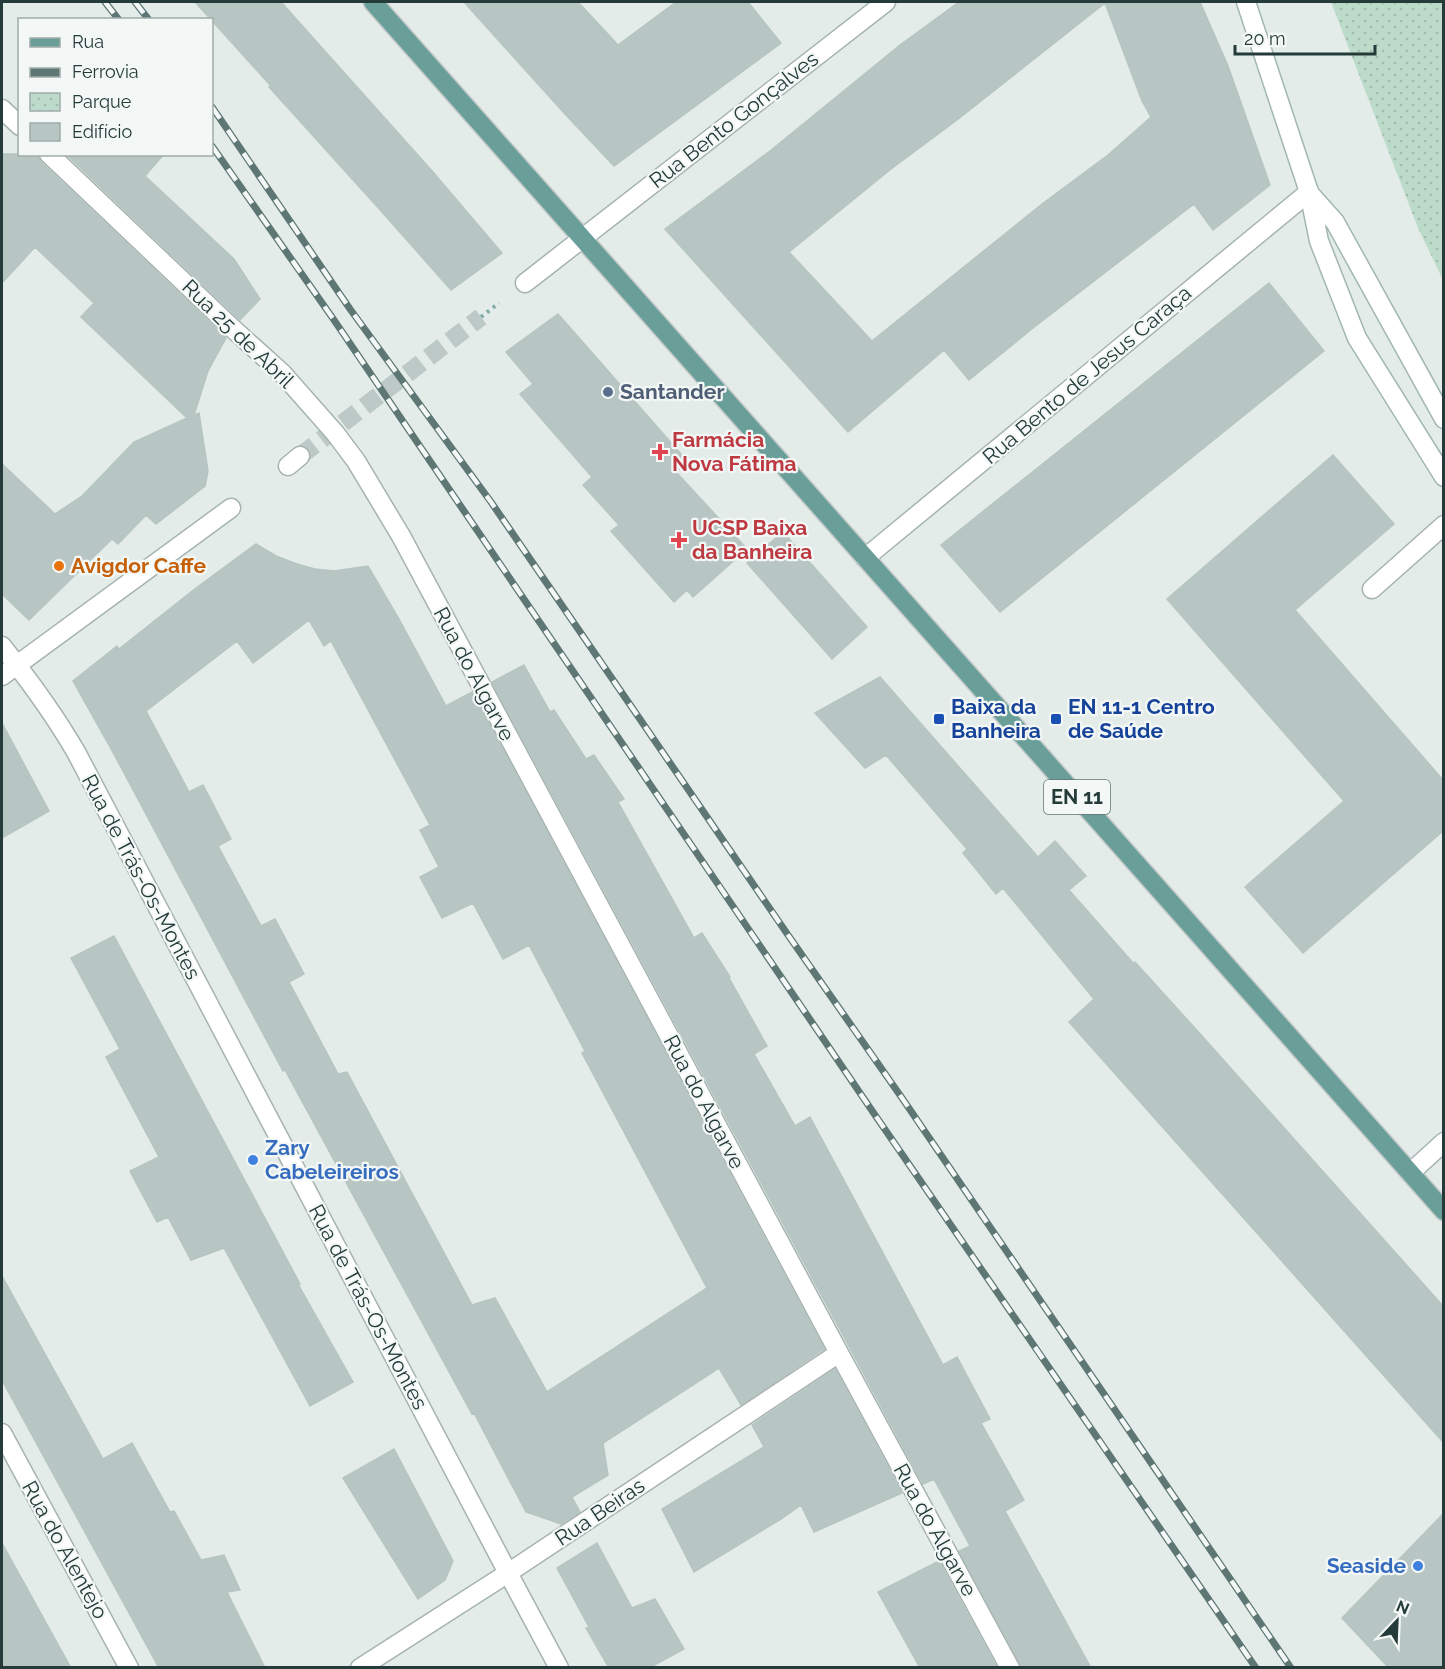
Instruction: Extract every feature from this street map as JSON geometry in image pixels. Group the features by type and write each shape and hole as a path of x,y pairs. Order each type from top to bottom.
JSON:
{"main road":[{"name":"EN 11","path":"373,2 1443,1211"}],"street":[{"name":"Rua Bento Gonçalves","path":"525,282 886,2"},
{"path":"1246,2 1309,192 1318,241 1357,338 1443,477"},
{"path":"2,109 18,124"},
{"name":"Rua 25 de Abril","path":"51,156 282,373 356,461 401,536"},
{"path":"1309,192 1335,222 1443,419"},
{"name":"Rua Bento de Jesus Caraça","path":"866,558 1309,192"},
{"path":"2,676 231,508"},
{"path":"1372,589 1443,525"},
{"name":"Rua do Algarve","path":"401,536 838,1353 1010,1668"},
{"name":"Rua de Trás-Os-Montes","path":"2,646 59,723 76,752 559,1668"},
{"path":"1410,1173 1443,1142"},
{"name":"Rua Beiras","path":"360,1668 508,1573 838,1353"},
{"name":"Rua do Alentejo","path":"2,1433 129,1668"}],"green space":[{"path":"1331,2 1443,2 1443,280 1418,228"}],"building":[{"path":"195,2 281,2 502,253 451,290 269,87 271,86 213,22 213,18 209,18"},
{"path":"464,2 578,2 618,45 676,2 748,2 781,43 614,166"},
{"path":"959,2 1200,2 1228,66 1270,185 1213,230 1194,204 969,380 944,350 848,432 665,229 770,151 900,45","holes":["1105,3 1142,101 1151,117 1108,155 1042,204 872,341 789,252 891,169"]},
{"path":"2,154 39,156 41,162 226,338 208,371 194,415 199,413 208,471 205,486 156,524 146,515 118,544 112,539 29,620 2,594 2,464 55,514 82,496 134,442 187,418 81,317 94,303 35,247 2,283"},
{"path":"68,156 162,156 145,176 234,259 260,299 240,320"},
{"path":"1269,283 1324,351 1000,612 941,545"},
{"path":"558,314 688,462 676,472 747,549 693,597 687,590 674,602 611,531 619,525 583,485 592,477 520,394 533,384 506,352"},
{"path":"1333,455 1394,524 1295,610 1443,780 1443,831 1303,953 1245,887 1344,801 1167,599"},
{"path":"783,532 867,627 832,659 747,563"},
{"path":"256,544 276,556 315,569 334,571 368,566 446,706 472,692 824,1349 741,1405 719,1368 603,1443 608,1475 572,1497 580,1512 561,1524 526,1512 285,1070 283,1071 73,681 117,646 119,649","holes":["309,620 324,646 331,641 430,825 420,830 439,867 420,877 442,918 473,903 503,959 529,945 585,1051 582,1053 707,1288 547,1392 495,1298 472,1305 347,1072 338,1074 289,982 304,974 275,919 261,926 218,846 231,839 203,785 189,792 146,711 237,641 253,663"]},
{"path":"524,665 550,712 554,710 586,759 594,755 624,799 618,802 694,938 702,933 730,977 767,1046 754,1054 795,1126 810,1117 943,1365 957,1357 990,1419 981,1423 1024,1500 1005,1511 1091,1668 1021,1668 959,1551 970,1546 934,1479 923,1484 492,682"},
{"path":"880,677 1038,857 1055,841 1086,876 1069,890 1443,1306 1443,1442 1069,1022 1094,999 1003,888 996,894 963,853 967,849 886,755 865,768 815,713"},
{"path":"2,723 49,811 2,838"},
{"path":"114,936 300,1284 298,1284 353,1382 310,1406 224,1248 191,1260 168,1217 157,1222 130,1171 159,1157 106,1057 120,1049 71,958"},
{"path":"2,1276 103,1459 132,1443 170,1512 174,1511 201,1560 224,1555 240,1590 227,1592 265,1668 159,1668 2,1380"},
{"path":"835,1369 902,1493 814,1532 801,1505 694,1572 662,1509 764,1447 752,1425"},
{"path":"394,1449 453,1561 445,1580 418,1599 343,1478"},
{"name":"Seaside","path":"1443,1514 1443,1668 1389,1668 1342,1618"},
{"path":"2,1543 71,1668 2,1668"},
{"path":"597,1543 632,1608 655,1599 684,1649 649,1668 609,1668 586,1628 589,1627 557,1568"},
{"path":"939,1561 997,1668 920,1668 878,1592"}],"tunnel":[{"path":"300,456 481,317"}],"railway":[{"path":"105,2 117,18"},
{"path":"135,2 147,18"},
{"path":"213,108 350,309 491,502 1291,1668"},
{"path":"213,147 334,320 875,1115 1256,1668"}],"place":[{"name":"Santander","path":"608,392"},
{"name":"Farmácia Nova Fátima","path":"660,452"},
{"name":"UCSP Baixa da Banheira","path":"679,540"},
{"name":"Avigdor Caffe","path":"59,566"},
{"name":"Baixa da Banheira","path":"939,719"},
{"name":"EN 11-1 Centro de Saúde","path":"1056,719"},
{"name":"Zary Cabeleireiros","path":"253,1160"},
{"name":"Seaside","path":"1418,1566"}]}
